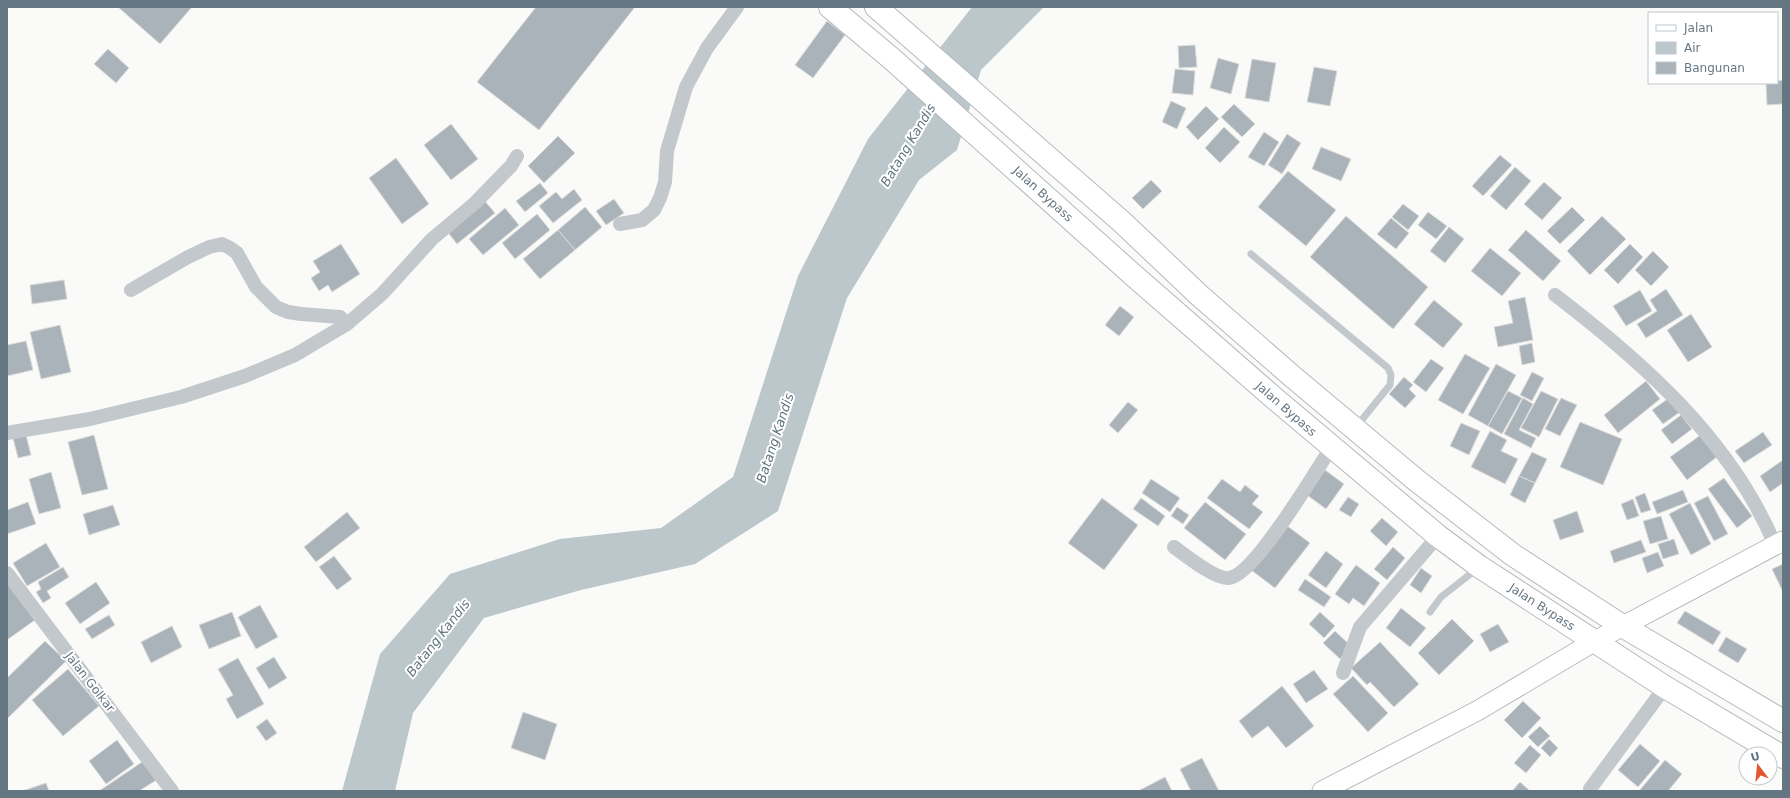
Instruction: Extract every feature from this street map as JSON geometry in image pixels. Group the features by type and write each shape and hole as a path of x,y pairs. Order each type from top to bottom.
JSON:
{"highway":[{"name":"Jalan Bypass","path":"830,7 892,59 1132,274 1331,448 1438,536 1480,567 1666,687 1783,757"},
{"path":"876,7 1031,141 1293,377 1416,480 1508,551 1624,627 1783,721"},
{"path":"1274,398 1293,377"}],"street":[{"path":"620,224 642,220 654,210 665,182 667,151 686,87 707,48 737,7"},
{"path":"7,433 90,419 181,397 245,376 295,355 347,324 382,294 432,239 475,204 511,166 517,156"},
{"path":"131,290 188,257 209,247 222,244 237,254 256,287 276,306 288,312 340,317 347,324"},
{"path":"1325,790 1477,711 1595,640 1624,627 1779,543 1710,436 1660,382 1607,336 1555,295"},
{"path":"1174,547 1218,576 1228,578 1239,574 1262,550 1331,448"},
{"path":"1343,673 1360,627 1438,536"},
{"name":"Jalan Golkar","path":"7,573 172,791"},
{"path":"1590,789 1666,687"}],"lane":[{"path":"1251,254 1388,368 1391,375 1390,385 1354,429"},
{"path":"1430,612 1441,597 1480,567"}],"water":[{"name":"Batang Kandis","path":"972,7 1044,7 981,70 957,150 919,180 847,298 778,511 695,564 581,590 484,618 413,713 395,791 342,791 380,654 450,574 560,539 661,528 733,477 798,276 868,139"}],"building":[{"path":"118,7 192,7 160,44"},
{"path":"536,7 635,7 539,130 477,82"},
{"path":"827,21 845,35 813,78 795,65"},
{"path":"1195,45 1197,67 1179,68 1178,46"},
{"path":"108,49 129,68 116,83 94,64"},
{"path":"1218,58 1239,64 1231,94 1210,88"},
{"path":"1252,59 1276,63 1269,102 1245,98"},
{"path":"1314,67 1337,71 1330,106 1307,102"},
{"path":"1175,69 1195,71 1193,95 1172,93"},
{"path":"1783,80 1783,104 1767,105 1766,84 1778,84 1778,81"},
{"path":"1171,101 1186,108 1177,129 1162,122"},
{"path":"1234,104 1255,124 1242,137 1221,117"},
{"path":"1206,106 1219,119 1198,140 1186,127"},
{"path":"451,124 478,159 451,180 424,145"},
{"path":"1224,127 1240,142 1220,163 1205,148"},
{"path":"1264,132 1279,142 1264,166 1248,157"},
{"path":"1287,134 1301,143 1282,174 1268,165"},
{"path":"558,136 575,153 544,183 528,166"},
{"path":"1321,147 1351,159 1341,181 1312,169"},
{"path":"1500,155 1512,165 1483,196 1472,186"},
{"path":"396,158 429,204 402,224 369,178"},
{"path":"1515,167 1531,181 1506,210 1490,196"},
{"path":"1288,171 1336,210 1306,246 1258,207"},
{"path":"1151,180 1162,191 1143,209 1132,198"},
{"path":"1544,182 1562,198 1542,220 1524,204"},
{"path":"540,183 548,193 525,212 516,201"},
{"path":"574,189 582,200 553,223 539,206 556,192 562,199"},
{"path":"483,199 495,213 457,244 446,230"},
{"path":"614,199 624,213 606,225 596,211"},
{"path":"1403,204 1419,216 1408,230 1392,217"},
{"path":"585,207 602,227 575,250 558,230"},
{"path":"1572,207 1585,220 1560,244 1547,231"},
{"path":"505,208 519,225 483,255 469,239"},
{"path":"1428,212 1447,226 1436,239 1418,225"},
{"path":"537,214 550,230 515,259 502,243"},
{"path":"1346,216 1428,287 1393,329 1310,257"},
{"path":"1602,216 1626,239 1590,275 1567,251"},
{"path":"1391,218 1409,233 1396,249 1377,234"},
{"path":"1449,227 1464,239 1445,263 1430,251"},
{"path":"558,230 575,250 540,279 523,259"},
{"path":"1526,230 1561,261 1543,281 1508,250"},
{"path":"341,244 360,274 332,292 328,285 319,291 311,278 320,272 313,261"},
{"path":"1630,244 1643,257 1618,284 1604,270"},
{"path":"1490,248 1521,273 1502,296 1471,271"},
{"path":"1653,251 1669,267 1651,286 1635,270"},
{"path":"64,280 67,299 32,304 30,285"},
{"path":"1666,289 1683,315 1646,338 1637,324 1657,311 1650,300"},
{"path":"1640,290 1652,311 1626,326 1613,306"},
{"path":"1525,297 1533,340 1498,347 1494,327 1513,323 1508,301"},
{"path":"1434,300 1463,324 1443,348 1414,324"},
{"path":"1120,306 1134,317 1119,336 1105,325"},
{"path":"1691,314 1712,347 1688,362 1667,330"},
{"path":"60,325 71,372 41,379 30,332"},
{"path":"26,341 33,370 7,376 7,345"},
{"path":"1532,343 1535,362 1522,365 1519,346"},
{"path":"1465,354 1490,368 1463,414 1438,400"},
{"path":"1431,359 1444,368 1426,392 1413,382"},
{"path":"1496,364 1516,375 1488,426 1468,415"},
{"path":"1532,372 1544,378 1532,401 1520,395"},
{"path":"1404,377 1413,385 1409,389 1416,396 1405,408 1389,394"},
{"path":"1646,381 1660,399 1618,433 1604,415"},
{"path":"1508,391 1522,398 1502,434 1488,426"},
{"path":"1541,391 1558,399 1539,437 1521,428"},
{"path":"1523,398 1533,404 1519,430 1536,438 1531,448 1504,434"},
{"path":"1561,398 1577,405 1560,436 1545,429"},
{"path":"1669,398 1680,412 1663,424 1652,410"},
{"path":"1128,402 1138,410 1118,433 1109,425"},
{"path":"1681,415 1692,429 1672,444 1661,430"},
{"path":"1580,422 1622,439 1603,485 1560,467"},
{"path":"1461,423 1480,431 1469,455 1450,446"},
{"path":"1490,431 1507,440 1501,451 1518,459 1505,484 1471,467"},
{"path":"1763,432 1772,445 1744,463 1735,451"},
{"path":"1702,434 1718,456 1687,480 1670,457"},
{"path":"26,435 31,455 18,458 13,438"},
{"path":"94,435 108,489 82,495 68,442"},
{"path":"1532,452 1547,459 1535,483 1519,476"},
{"path":"1783,460 1783,483 1770,492 1760,476"},
{"path":"1325,470 1344,484 1326,509 1307,495"},
{"path":"51,472 61,508 39,514 29,479"},
{"path":"1519,476 1535,483 1525,503 1510,495"},
{"path":"1724,478 1752,516 1737,528 1708,489"},
{"path":"1151,479 1180,498 1170,512 1142,493"},
{"path":"1222,479 1240,492 1245,485 1259,496 1252,504 1263,512 1249,529 1207,498"},
{"path":"1683,490 1688,502 1657,514 1652,502"},
{"path":"1645,493 1651,510 1641,513 1635,497"},
{"path":"1708,496 1728,534 1714,541 1694,503"},
{"path":"1348,497 1359,504 1351,517 1339,510"},
{"path":"1102,498 1138,525 1104,570 1068,543"},
{"path":"1141,498 1165,516 1158,526 1133,509"},
{"path":"1633,499 1639,516 1627,520 1621,504"},
{"path":"28,502 36,524 7,534 7,510"},
{"path":"1205,502 1246,534 1225,560 1184,528"},
{"path":"1690,503 1711,544 1691,555 1669,514"},
{"path":"113,505 120,525 89,535 83,514"},
{"path":"1177,507 1189,515 1183,524 1171,516"},
{"path":"1577,511 1584,532 1560,540 1553,520"},
{"path":"347,512 360,528 316,562 304,547"},
{"path":"1661,516 1668,539 1650,544 1643,521"},
{"path":"1382,518 1398,532 1386,546 1370,531"},
{"path":"1286,525 1310,543 1275,588 1251,570"},
{"path":"1674,539 1679,554 1663,559 1658,544"},
{"path":"1641,540 1646,552 1614,563 1610,551"},
{"path":"46,543 60,567 27,586 13,563"},
{"path":"1393,547 1405,558 1387,580 1374,569"},
{"path":"1326,551 1343,564 1326,588 1308,575"},
{"path":"1658,552 1664,566 1647,573 1642,558"},
{"path":"334,556 352,579 337,590 319,567"},
{"path":"1783,564 1783,590 1782,590 1772,569"},
{"path":"1356,565 1380,583 1364,606 1353,598 1349,604 1335,594"},
{"path":"63,567 69,577 47,591 51,598 43,603 36,592 41,589 38,582"},
{"path":"1421,568 1432,576 1421,593 1410,585"},
{"path":"1305,579 1331,597 1324,607 1298,590"},
{"path":"7,581 35,620 7,640"},
{"path":"96,582 110,603 80,624 65,603"},
{"path":"260,605 278,637 256,649 238,617"},
{"path":"1401,608 1426,628 1410,647 1386,628"},
{"path":"1685,611 1721,632 1713,645 1677,623"},
{"path":"232,612 241,636 209,649 199,625"},
{"path":"1320,612 1335,626 1324,638 1309,624"},
{"path":"109,615 115,625 92,639 85,629"},
{"path":"1452,619 1474,641 1439,675 1418,653"},
{"path":"1498,624 1509,642 1490,652 1480,634"},
{"path":"172,626 182,647 151,663 141,642"},
{"path":"1335,631 1351,646 1340,659 1323,643"},
{"path":"1726,637 1747,649 1738,663 1718,651"},
{"path":"45,641 66,661 7,719 7,678"},
{"path":"1380,642 1419,684 1394,707 1370,682 1367,685 1351,668"},
{"path":"274,657 287,678 269,689 256,668"},
{"path":"238,658 264,704 237,719 226,699 233,695 218,669"},
{"path":"68,669 99,706 63,736 32,700"},
{"path":"1314,670 1328,689 1306,703 1293,684"},
{"path":"1353,676 1388,713 1368,732 1333,694"},
{"path":"1282,686 1314,726 1286,748 1268,726 1252,738 1239,721"},
{"path":"1523,701 1541,718 1522,738 1504,720"},
{"path":"523,712 557,724 545,760 511,748"},
{"path":"267,719 277,733 266,741 256,727"},
{"path":"1540,726 1550,736 1538,747 1528,737"},
{"path":"1549,739 1558,748 1550,757 1541,748"},
{"path":"117,740 134,764 106,784 89,761"},
{"path":"1640,744 1660,761 1638,787 1618,770"},
{"path":"1530,745 1541,755 1526,773 1514,763"},
{"path":"1202,758 1219,791 1191,791 1180,769"},
{"path":"145,760 158,779 139,791 99,791"},
{"path":"1665,760 1682,774 1668,791 1639,791"},
{"path":"1165,777 1172,791 1138,791"},
{"path":"1520,782 1530,791 1512,791"},
{"path":"46,783 49,791 22,791"}]}
